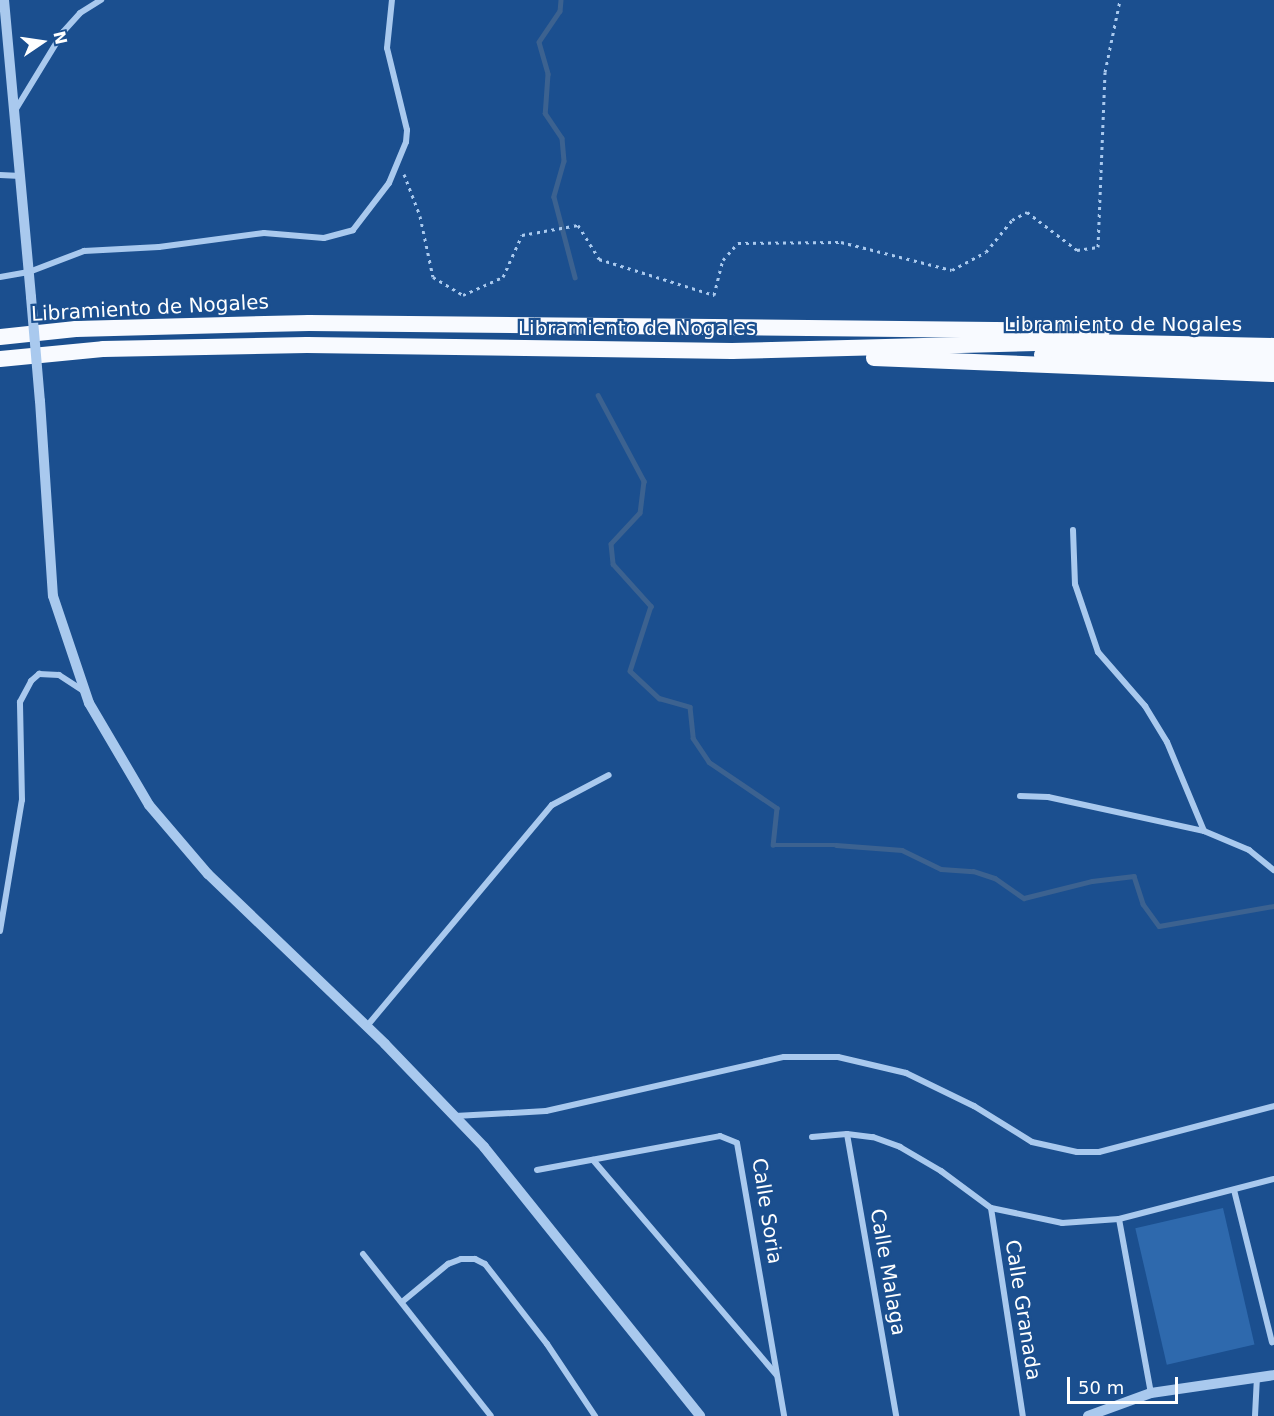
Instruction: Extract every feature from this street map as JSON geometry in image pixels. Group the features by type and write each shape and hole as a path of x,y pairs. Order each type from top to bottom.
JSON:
{"highway":[{"name":"Libramiento de Nogales","path":"0,337 76,329 309,323 1274,334"},
{"name":"Libramiento de Nogales","path":"0,360 103,349 307,345 732,351 1096,342 1274,346"},
{"path":"732,351 1274,359"},
{"path":"732,351 1274,374"}],"street":[{"path":"4,0 22,176 53,596 85,693 114,750 149,805 208,874 367,1026 490,1154 700,1416"},
{"path":"15,110 63,32 80,13 101,0"},
{"path":"0,277 29,272 84,251 159,247 264,233 339,236 363,221 399,161 407,130 387,48 392,0"},
{"path":"0,174 22,176"},
{"path":"1073,531 1075,584 1098,652 1144,706 1161,733 1186,780 1204,831"},
{"path":"0,931 22,801 20,702 31,681 39,674 59,675 85,693"},
{"path":"367,1026 528,830 552,805 609,775"},
{"path":"1020,796 1048,797 1204,831 1249,850 1274,870"},
{"path":"454,1116 546,1111 784,1057 837,1057 906,1072 964,1101 1032,1142 1077,1152 1099,1152 1274,1106"},
{"path":"812,1137 847,1134 873,1137 900,1147 941,1171 991,1208 1062,1223 1119,1219 1274,1179"},
{"name":"Calle Malaga","path":"847,1134 896,1416"},
{"name":"Calle Soria","path":"537,1170 720,1136 737,1143 784,1416"},
{"path":"593,1160 777,1374"},
{"path":"1234,1190 1272,1342"},
{"name":"Calle Granada","path":"991,1208 1023,1416"},
{"path":"1119,1219 1151,1393"},
{"path":"363,1254 491,1416"},
{"path":"402,1302 448,1264 475,1259 485,1264 547,1344 595,1416"},
{"path":"1255,1416 1257,1376"},
{"path":"1088,1416 1151,1393 1257,1376 1274,1376"}],"path":[{"path":"399,161 420,216 433,277 463,295 503,277 522,235 578,225 598,259 714,295 723,260 738,243 841,242 952,270 986,252 1012,220 1027,212 1077,250 1098,247 1105,72 1120,0"}],"shaded area":[{"path":"1223,1208 1254,1344 1167,1365 1135,1228"}],"waterway":[{"path":"561,0 560,11 539,42 548,74 545,113 562,138 564,161 554,197 575,277"},
{"path":"598,395 644,481 640,513 611,544 613,564 651,606 630,671 659,698 690,707 693,738 709,762 777,808 773,845 836,845 902,850 941,869 973,871 995,878 1024,898 1092,881 1134,876 1143,904 1159,926 1274,906"}]}
